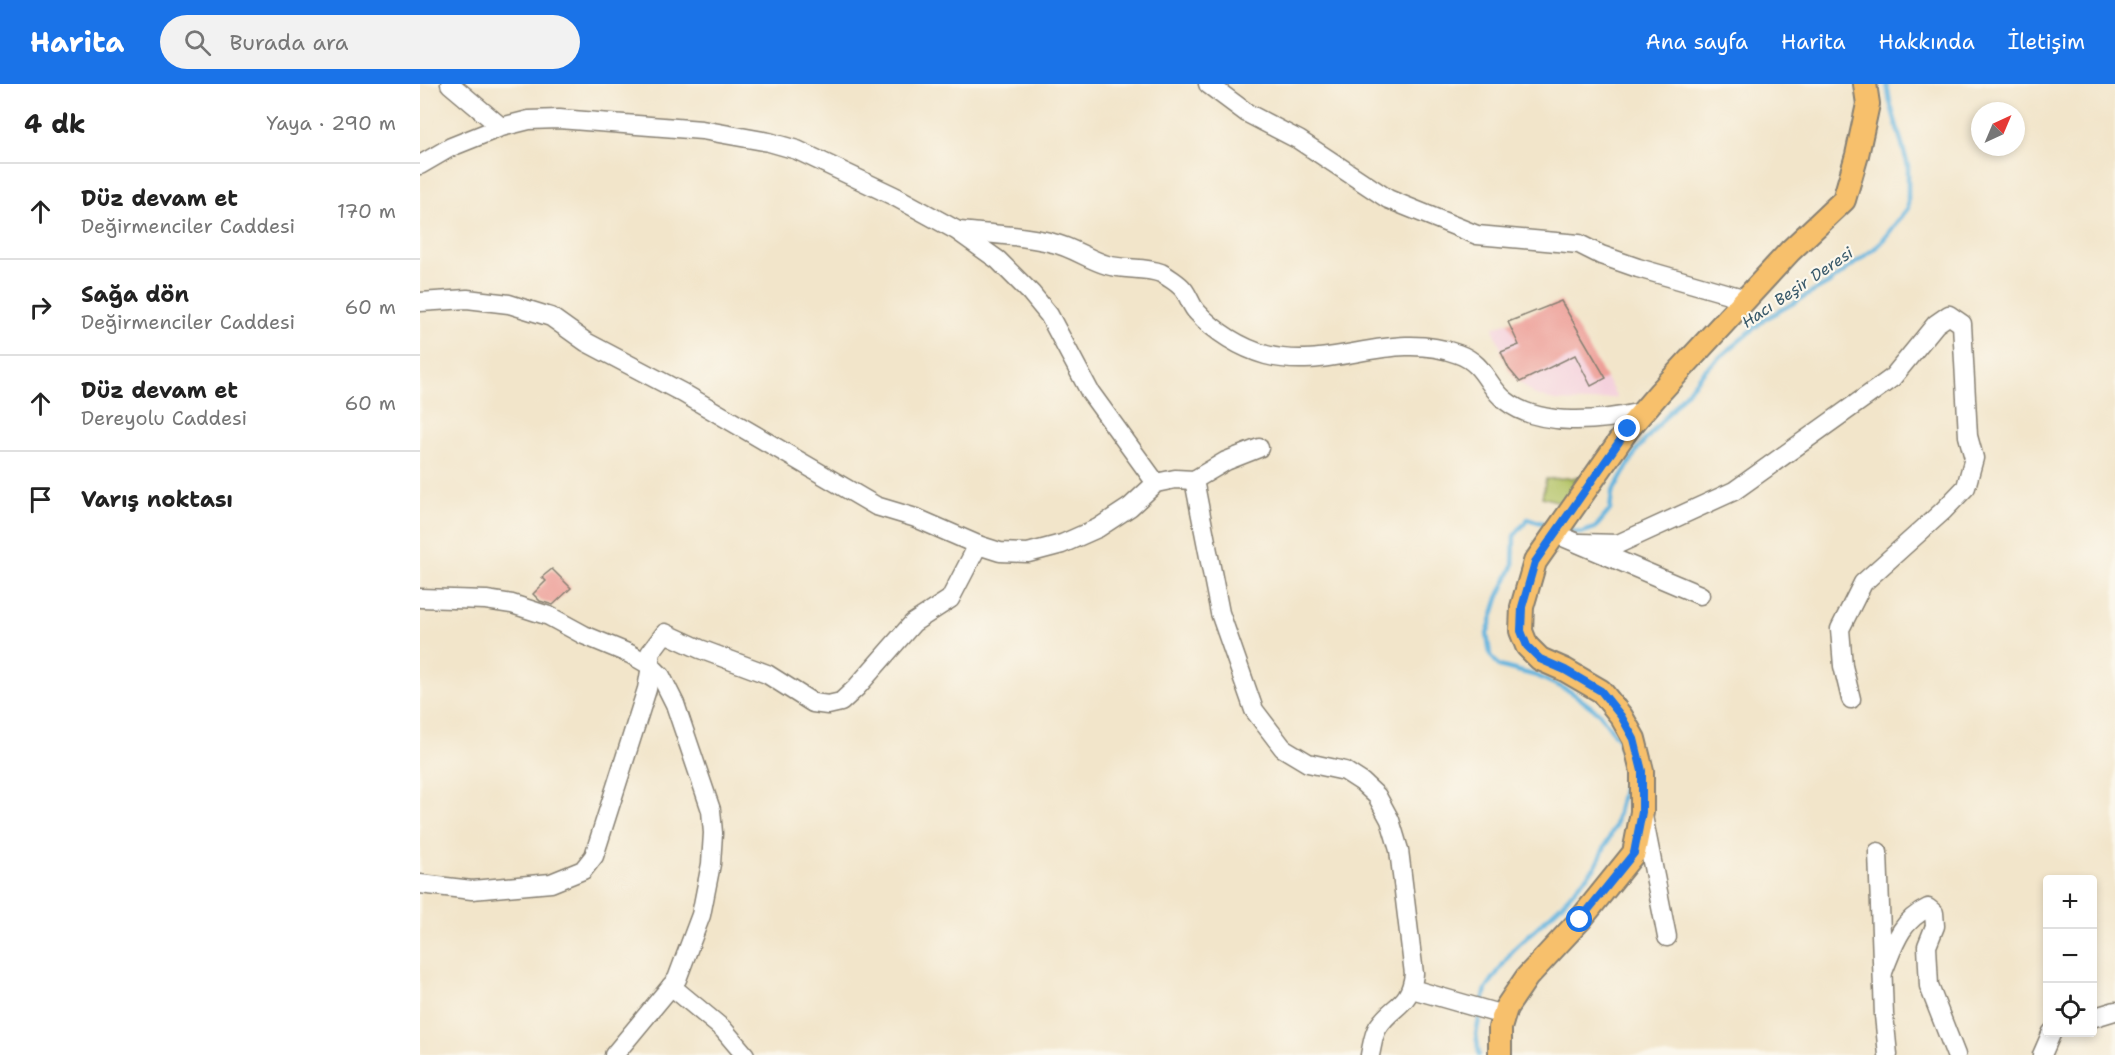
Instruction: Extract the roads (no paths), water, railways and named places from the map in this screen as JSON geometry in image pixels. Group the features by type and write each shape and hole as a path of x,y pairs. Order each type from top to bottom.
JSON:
{"main road":[{"path":"1500,1055 1500,1028 1497,1013 1506,1008 1527,977 1580,920 1634,853 1642,812 1642,771 1634,739 1621,716 1601,691 1565,670 1540,659 1527,646 1521,631 1522,607 1535,562 1642,412 1791,251 1844,200 1868,104 1865,84"}],"street":[{"path":"450,84 501,127"},
{"path":"1208,84 1247,113 1299,140 1388,199 1477,235 1579,244 1638,268 1746,299"},
{"path":"420,165 451,147 501,127 529,120 559,119 702,130 769,142 796,150 894,196 957,230 998,260 1049,315 1090,392 1156,483"},
{"path":"957,230 1054,243 1107,265 1161,273 1184,289 1196,311 1212,326 1236,343 1263,354 1285,359 1305,360 1371,348 1408,345 1437,348 1460,355 1479,366 1505,401 1525,411 1551,418 1582,419 1611,419 1642,412"},
{"path":"420,302 467,299 509,304 551,317 586,342 683,393 876,506 916,518 1000,552 1028,553 1062,544 1106,523 1130,507 1156,483 1175,479 1194,480 1226,461 1258,448"},
{"path":"1580,543 1618,544 1734,491 1893,378 1936,324 1949,315 1962,324 1968,436 1974,458 1966,487 1943,512 1863,583 1840,629 1843,666 1851,699"},
{"path":"1194,480 1220,613 1254,710 1283,748 1308,763 1346,771 1377,796 1390,820 1400,850 1410,926 1414,974 1412,989 1402,1003 1377,1028 1370,1055"},
{"path":"1556,534 1700,595"},
{"path":"420,884 472,890 551,883 583,870 594,856 647,689 651,666 650,653 665,633 766,674 813,703 828,705 841,702 913,623 950,599 978,545"},
{"path":"420,598 486,600 512,604 549,616 651,666 661,676 675,704 711,810 713,833 711,864 701,915 677,979 614,1055"},
{"path":"1642,812 1667,937"},
{"path":"1878,852 1888,1055"},
{"path":"1883,972 1898,936 1915,914 1928,908 1934,913 1935,926 1927,946 1929,986 1956,1055"},
{"path":"671,986 723,1029 745,1055"},
{"path":"1412,989 1497,1013"},
{"path":"2097,1016 2115,1011"},
{"path":"2042,1055 2050,1037"}],"waterway":[{"name":"Hacı Beşir Deresi","path":"1569,530 1580,533 1595,528 1610,510 1612,493 1637,450 1707,368 1765,319 1829,283 1879,245 1908,208 1908,166 1887,84"},
{"name":"Hacı Beşir Deresi","path":"1482,1005 1486,989 1513,950 1560,906 1595,867 1615,826 1627,772 1619,740 1599,713 1571,692 1537,676 1499,666 1490,654 1487,634 1498,598 1513,566 1514,536 1528,519 1553,526"},
{"name":"Hacı Beşir Deresi","path":"1479,1055 1476,1034 1480,1014"}]}
